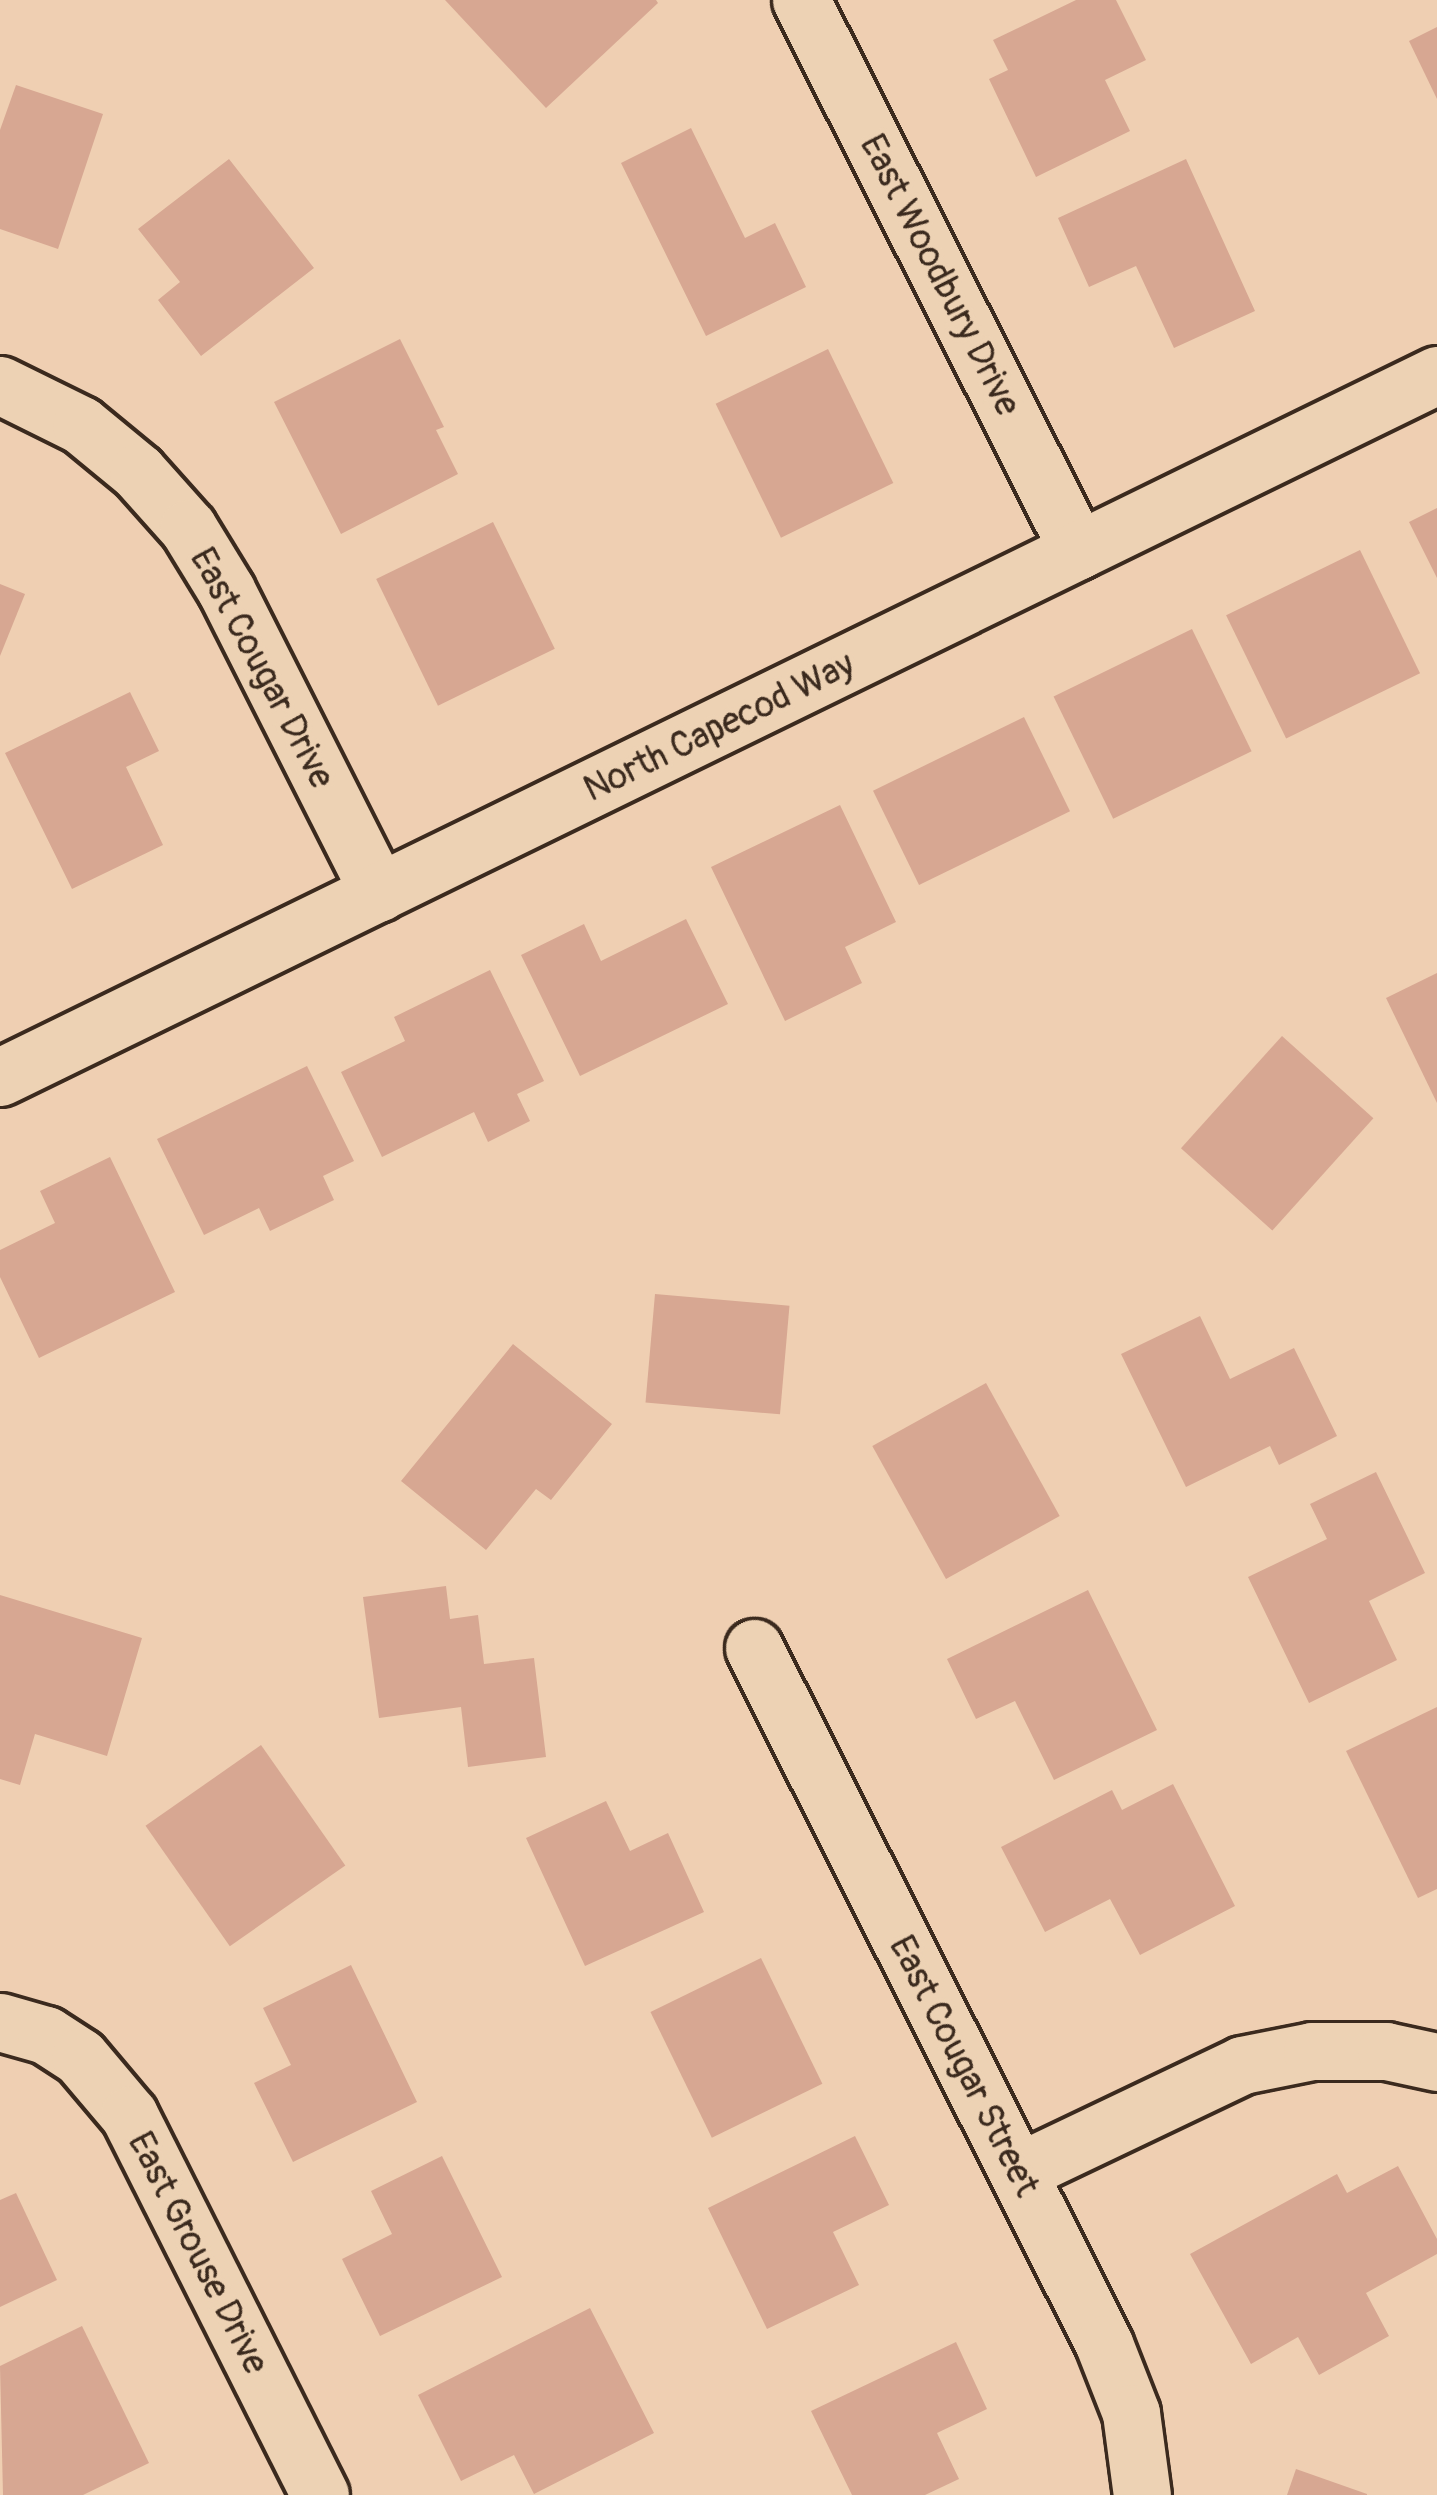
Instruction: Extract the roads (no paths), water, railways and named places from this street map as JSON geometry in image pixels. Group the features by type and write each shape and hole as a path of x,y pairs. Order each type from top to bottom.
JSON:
{"street":[{"name":"East Woodbury Drive","path":"801,0 1078,550"},
{"name":"North Capecod Way","path":"0,1077 1437,375"},
{"name":"East Cougar Drive","path":"0,385 80,425 138,472 188,528 226,590 379,893"},
{"name":"East Cougar Street","path":"754,1648 1104,2344 1131,2413 1142,2495"},
{"name":"East Grouse Drive","path":"23,2029 80,2057 129,2115 320,2495"},
{"path":"1018,2172 1242,2065 1312,2051 1386,2051 1437,2062"}]}
